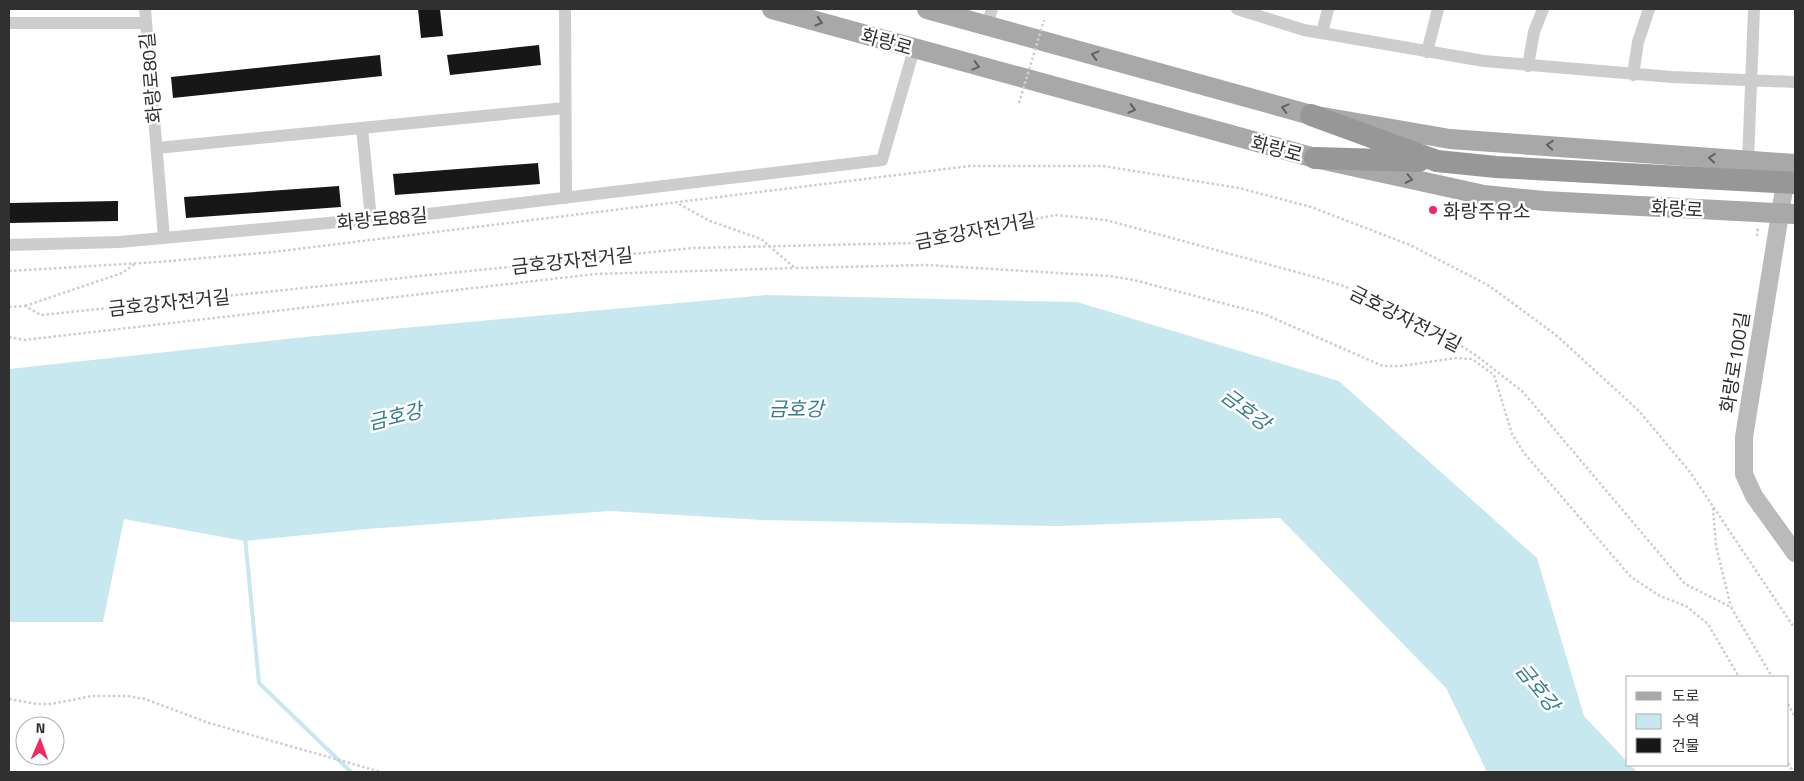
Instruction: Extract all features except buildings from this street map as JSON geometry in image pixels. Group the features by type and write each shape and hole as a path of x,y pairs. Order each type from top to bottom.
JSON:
{"highway":[{"path":"1311,115 1437,162"},
{"path":"1315,158 1437,162 1496,167 1793,170"}],"main road":[{"name":"화랑로","path":"772,9 1315,158 1484,195 1544,201 1787,213"},
{"path":"928,9 989,17 1311,115 1450,139 1748,161 1793,170"}],"street":[{"path":"145,9 146,23"},
{"path":"565,9 566,198"},
{"path":"1237,9 1304,30 1427,52 1528,66 1633,74 1795,82"},
{"path":"1322,33 1328,9"},
{"path":"1427,52 1438,9"},
{"path":"1528,66 1534,32 1542,9"},
{"path":"1633,74 1638,42 1648,9"},
{"path":"1748,161 1754,9"},
{"name":"화랑로80길","path":"9,23 146,23 164,238"},
{"name":"화랑로88길","path":"9,245 119,242 371,219 566,198 882,160 914,49"},
{"path":"156,148 565,108"},
{"path":"362,128 371,219"},
{"name":"화랑로100길","path":"1793,170 1787,213 1744,438 1744,474 1754,496 1795,553"}],"path":[{"path":"1020,104 1044,20"},
{"path":"9,271 137,264 384,240 970,166 1103,166 1238,188 1312,207 1410,245 1488,285 1556,335 1639,411 1690,472 1795,628"},
{"path":"677,204 710,221 761,239 796,268"},
{"name":"금호강자전거길","path":"9,307 25,306 41,315 693,248 915,243 1055,215 1106,220 1313,276 1361,292 1433,328 1477,356 1523,392 1685,584 1731,607"},
{"path":"25,306 122,274 137,264"},
{"path":"9,337 24,340 595,274 926,265 1109,276 1134,280 1264,314 1383,366 1401,366 1456,358 1472,359 1494,375 1512,434 1524,453 1631,577 1660,596 1686,606 1708,624 1738,676"},
{"path":"1713,506 1716,546 1731,607 1771,676"},
{"path":"9,699 38,704 51,704 92,696 127,696 145,699 209,723 317,756 381,772"},
{"path":"1789,706 1795,717"}],"water":[{"name":"금호강","path":"766,295 1077,302 1339,381 1537,558 1584,716 1626,760 1626,766 1631,766 1637,772 1487,772 1446,688 1280,518 1057,526 762,520 610,511 367,529 245,541 124,519 103,622 9,622 9,369 305,337"}],"waterway":[{"path":"245,537 259,683 351,772"}],"place":[{"name":"화랑주유소","path":"1433,210"}]}
